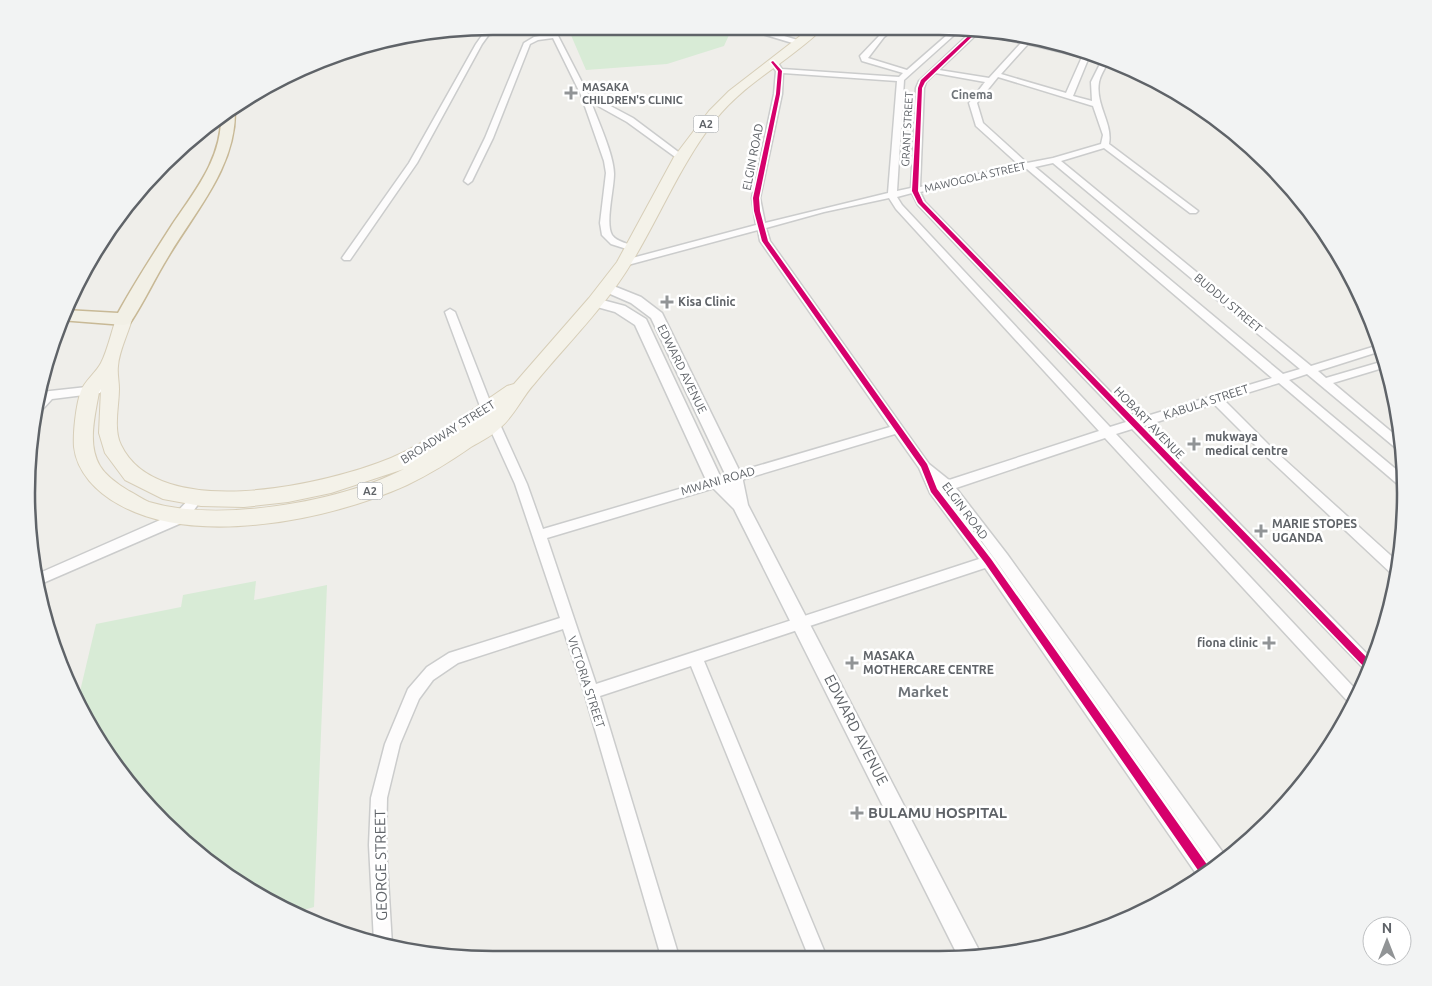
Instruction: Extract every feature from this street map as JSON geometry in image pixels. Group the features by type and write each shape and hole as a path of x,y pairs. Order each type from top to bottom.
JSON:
{"highway":[{"name":"A2","path":"124,319 134,298 212,174 226,144 229,119"},
{"path":"72,313 134,298"},
{"path":"71,315 124,319"}],"main road":[{"name":"BROADWAY STREET","path":"109,365 110,388 107,427 112,447 127,471 147,484 196,500 262,497 401,479 437,460 490,416 509,408 524,382 595,302 624,263 681,157 714,114 733,94 776,67 798,42 808,35"},
{"name":"BROADWAY STREET","path":"124,319 109,365 90,391 84,426 84,449 92,471 112,491 142,508 180,517 212,519 245,518 294,511 362,485"}],"street":[{"path":"347,258 413,163 485,35"},
{"path":"773,35 798,42"},
{"path":"885,35 864,56 865,59 909,72"},
{"name":"GRANT STREET","path":"892,196 909,72 951,35"},
{"path":"468,181 489,138 527,43 536,38 555,36 585,95 608,161 610,173 605,223 607,234 614,242 633,248"},
{"name":"GRANT STREET","path":"908,85 923,81 968,36"},
{"path":"1025,43 973,103 979,124 1396,477"},
{"path":"1069,96 1083,58"},
{"path":"1103,66 1095,82 1096,105 1107,134 1105,145 1193,211"},
{"path":"776,67 908,85"},
{"name":"ELGIN ROAD","path":"776,67 778,94 756,198 765,241 924,466 1002,558 1216,857"},
{"path":"934,71 991,81"},
{"path":"998,75 1096,105"},
{"name":"GRANT STREET","path":"908,85 916,191"},
{"path":"585,95 630,120 681,157"},
{"name":"MAWOGOLA STREET","path":"624,263 824,210 1055,160 1105,145"},
{"name":"BUDDU STREET","path":"1055,160 1394,440"},
{"name":"HOBART AVENUE","path":"916,191 921,204 930,214 1089,375 1134,425 1365,661"},
{"path":"892,196 899,207 1350,695"},
{"name":"EDWARD AVENUE","path":"606,287 636,300 657,316 734,476 740,505 802,623 967,950"},
{"name":"EDWARD AVENUE","path":"595,302 620,309 641,322 715,482 740,505"},
{"name":"VICTORIA STREET","path":"450,312 490,416 521,484 539,535 591,692 668,951"},
{"name":"KABULA STREET","path":"940,487 1308,369 1374,350"},
{"path":"1324,382 1379,366"},
{"path":"46,396 110,388"},
{"path":"1216,399 1271,454 1391,565"},
{"name":"MWANI ROAD","path":"539,535 898,429"},
{"name":"ELGIN ROAD","path":"940,487 988,561 1202,867"},
{"path":"43,578 180,517 196,500"},
{"path":"591,692 802,623 900,588 988,561"},
{"name":"GEORGE STREET","path":"383,937 378,811 385,768 401,721 420,684 438,666 454,658 567,622"},
{"path":"696,658 815,951"}],"green space":[{"path":"571,35 729,35 724,46 667,64 586,70"},
{"path":"256,581 254,600 327,585 314,907 304,910 264,890 214,856 169,817 130,772 112,747 80,691 96,624 181,607 183,595"}],"cycle path":[{"path":"971,36 923,81 920,88 915,191 921,203 1365,661"},
{"path":"773,62 780,71 778,94 756,198 757,211 765,241 924,466 934,490 988,561 1202,867"}],"place":[{"name":"MASAKA CHILDREN'S CLINIC","path":"571,93"},
{"name":"Kisa Clinic","path":"667,302"},
{"name":"mukwaya medical centre","path":"1194,444"},
{"name":"MARIE STOPES UGANDA","path":"1261,531"},
{"name":"fiona clinic","path":"1269,643"},
{"name":"MASAKA MOTHERCARE CENTRE","path":"852,663"},
{"name":"BULAMU HOSPITAL","path":"857,813"}],"district":[{"name":"Cinema","path":"972,95"},
{"name":"Market","path":"923,692"}]}
